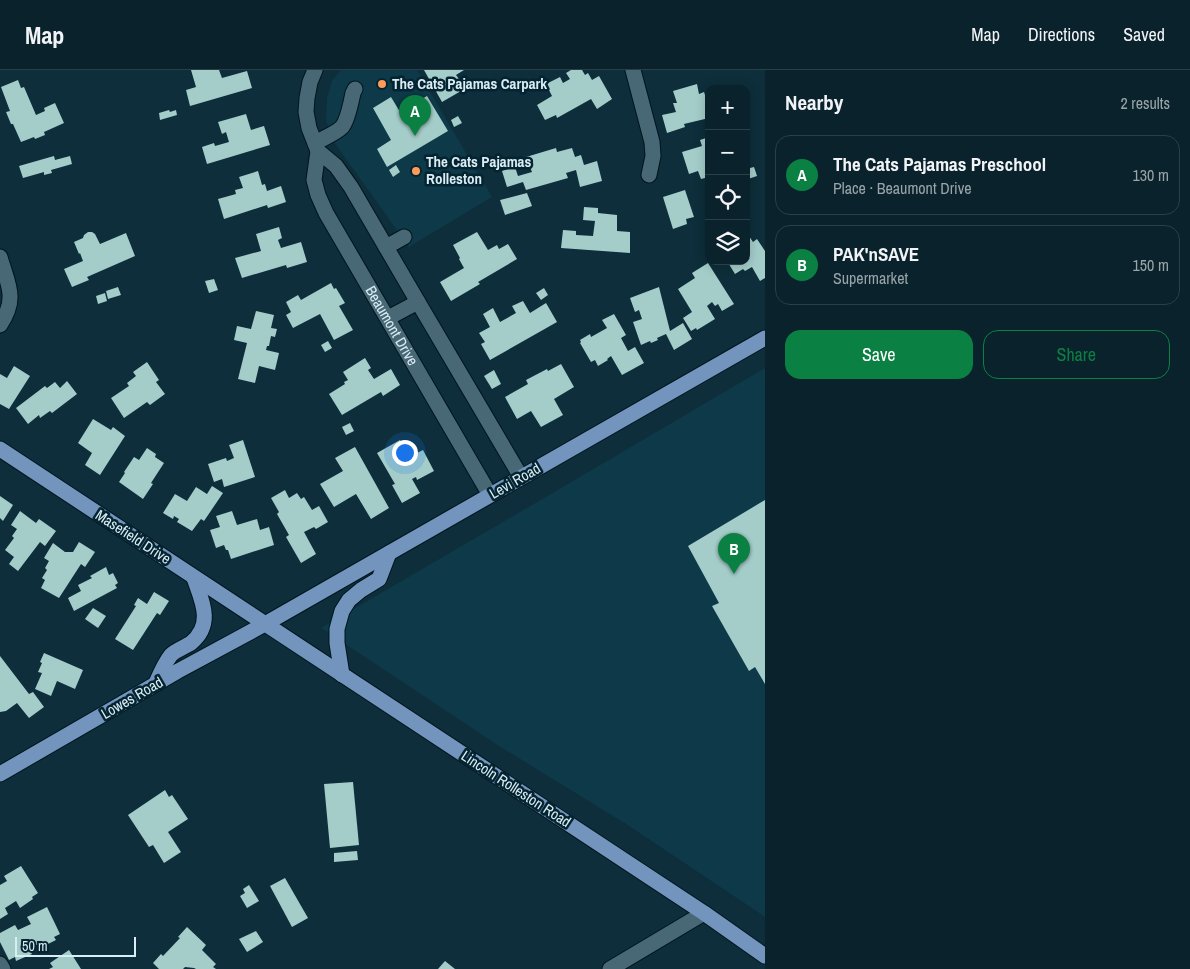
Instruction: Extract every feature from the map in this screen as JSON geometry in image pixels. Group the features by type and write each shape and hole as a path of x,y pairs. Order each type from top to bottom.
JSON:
{"main road":[{"name":"Levi Road","path":"265,624 765,338"},
{"name":"Masefield Drive","path":"0,450 265,624"},
{"path":"342,675 337,643 337,629 342,611 349,600 379,579 389,553"},
{"path":"155,684 171,656 191,643 200,634 205,612 194,578"},
{"name":"Lincoln Rolleston Road","path":"265,624 704,913 765,956"},
{"name":"Lowes Road","path":"0,774 155,684 265,624"}],"street":[{"name":"Beaumont Drive","path":"315,70 310,82 306,112 309,128 316,147 314,180 318,195 326,213 490,495"},
{"path":"633,70 652,142 653,156 649,175"},
{"path":"355,89 343,126 316,147 336,166 351,186 521,477"},
{"path":"386,247 404,237"},
{"path":"0,257 11,295 9,309 0,325"},
{"path":"388,318 418,302"},
{"path":"610,969 704,913"},
{"path":"0,964 3,969"}],"shaded area":[{"name":"The Cats Pajamas Rolleston","path":"341,70 417,70 492,197 409,247 336,145 326,121 327,98 332,81"},
{"path":"765,368 765,917 626,824 499,746 321,628"}],"building":[{"path":"191,70 219,70 222,78 247,71 252,88 190,106 186,90 196,87"},
{"path":"424,70 464,70 456,75 459,79 455,81 461,91 442,102"},
{"path":"571,70 582,70 585,75 588,73 592,80 599,76 612,99 597,109 591,99 557,118 556,115 545,120 537,105 552,96 546,84 560,77 563,83 570,79 566,73"},
{"path":"18,80 21,88 24,87 36,115 45,111 44,108 55,103 64,123 44,132 45,135 21,142 6,112 10,111 1,87"},
{"path":"697,84 699,94 704,92 705,95 705,119 684,124 685,127 667,133 662,115 676,112 673,103 677,103 673,91"},
{"path":"427,96 448,131 387,167 377,149 391,140 373,108 391,97 400,112"},
{"path":"169,110 170,112 176,110 177,115 160,120 159,113"},
{"path":"246,114 251,130 264,126 270,145 207,164 202,147 214,143 215,146 229,142 226,132 222,134 218,122"},
{"path":"458,116 462,123 454,127 451,120"},
{"path":"705,138 705,178 701,179 698,171 689,174 682,152 702,146 700,140"},
{"path":"556,148 557,152 572,148 575,157 581,155 584,165 597,161 602,181 580,187 576,170 566,173 568,178 526,190 523,182 507,187 502,171 515,167 518,176 532,172 526,157"},
{"path":"54,156 55,160 70,156 72,164 51,170 52,173 44,175 44,172 23,178 19,166"},
{"path":"396,165 400,172 393,177 389,170"},
{"path":"754,167 757,176 750,178 750,168"},
{"path":"258,171 262,185 265,184 267,191 281,186 286,202 268,208 267,205 224,219 218,199 236,194 235,190 243,188 239,177"},
{"path":"685,190 694,217 686,219 687,224 673,229 663,197"},
{"path":"527,193 532,206 505,215 500,200"},
{"path":"584,207 598,208 598,213 617,215 617,231 630,232 630,253 561,248 563,230 576,231 576,235 593,236 595,221 583,220"},
{"path":"279,227 282,238 278,240 281,248 301,242 307,262 287,268 286,265 242,278 235,258 261,251 256,234"},
{"path":"88,232 95,234 100,244 126,233 135,256 87,277 89,280 72,287 64,269 83,261 74,242 83,238"},
{"path":"477,232 488,250 497,245 499,249 508,244 517,259 478,282 480,284 451,301 440,282 464,268 453,245"},
{"path":"750,238 753,242 757,239 765,251 765,278 760,281 752,267 745,271 743,269 735,274 729,265 750,265"},
{"path":"705,265 709,265 734,304 722,311 718,304 715,306 712,302 707,306 715,319 697,330 696,328 691,331 683,318 692,312 678,289 695,278 692,273"},
{"path":"214,279 218,290 209,293 205,281"},
{"path":"331,283 345,303 339,306 353,330 334,340 320,314 293,328 286,315 291,312 286,302 298,295 301,300"},
{"path":"118,287 121,295 108,299 106,291"},
{"path":"659,287 670,331 683,323 692,339 674,350 666,334 657,338 658,340 641,345 633,322 642,319 639,310 635,312 630,298"},
{"path":"544,288 548,295 541,300 536,293"},
{"path":"105,293 107,301 98,304 96,296"},
{"path":"523,301 530,313 546,303 557,322 490,360 481,344 485,342 479,333 490,327 483,314 493,308 500,322 516,313 512,306"},
{"path":"256,311 274,315 271,328 277,329 275,337 271,336 266,350 279,353 275,370 259,366 255,383 238,379 247,343 234,340 237,326 251,329"},
{"path":"614,314 626,335 621,338 628,351 635,347 644,363 622,375 611,356 598,366 595,360 591,362 580,343 580,340 590,334 591,337 607,328 602,320"},
{"path":"328,341 332,348 325,352 321,345"},
{"path":"365,358 371,368 368,370 374,379 391,369 400,385 383,396 381,392 342,415 329,394 348,380 343,372"},
{"path":"147,362 159,380 156,382 165,394 150,405 147,402 124,418 111,398 129,386 127,383 136,376 133,372"},
{"path":"561,364 574,387 554,399 563,415 541,427 531,411 517,419 505,397 528,384 526,380"},
{"path":"14,366 30,376 9,409 0,404 0,374 7,378"},
{"path":"494,370 501,384 492,389 484,376"},
{"path":"67,381 77,394 52,413 50,411 40,418 39,415 28,424 16,408 45,386 47,388 55,382 60,388"},
{"path":"93,419 111,430 113,427 125,436 100,475 85,465 92,453 78,443"},
{"path":"350,423 354,431 346,435 342,427"},
{"path":"243,440 255,477 224,487 222,479 214,482 208,464 226,458 227,461 234,458 229,445"},
{"path":"400,440 409,457 423,450 434,471 417,480 416,477 412,479 420,493 402,503 392,485 395,484 377,453"},
{"path":"355,447 389,508 371,519 356,494 334,507 320,484 343,471 335,458"},
{"path":"147,448 164,463 143,499 119,482 134,457 139,460"},
{"path":"212,486 223,493 204,521 201,519 192,531 177,522 179,519 174,516 173,519 163,513 175,494 187,501 196,487 207,494"},
{"path":"285,490 289,498 297,493 301,499 304,497 312,510 319,506 328,522 316,529 314,527 304,532 316,554 301,563 286,537 289,535 277,514 279,512 271,498"},
{"path":"0,496 13,505 3,521 0,518"},
{"path":"765,500 765,684 755,667 749,671 712,606 719,603 688,546"},
{"path":"20,511 36,523 39,519 56,531 45,546 40,542 18,571 9,564 14,557 5,550 14,538 12,536 17,529 11,525"},
{"path":"232,511 237,525 257,519 260,530 269,527 274,545 231,559 224,545 216,548 210,530 220,527 216,516"},
{"path":"79,542 95,552 85,567 81,564 59,598 41,588 45,580 42,578 47,570 45,568 49,561 44,558 53,543 65,552 73,552"},
{"path":"106,567 109,575 113,573 118,583 115,585 117,588 74,611 68,598 81,591 78,585 92,578 90,576"},
{"path":"154,592 169,601 160,615 157,613 133,650 115,639 136,606 134,605 138,598 147,604"},
{"path":"93,608 106,616 98,628 85,619"},
{"path":"44,653 83,670 75,689 57,681 51,696 35,689 42,673 38,672"},
{"path":"0,656 29,694 33,692 44,707 29,718 17,703 6,711 0,712"},
{"path":"353,782 359,845 330,848 324,784"},
{"path":"165,790 169,797 172,795 188,819 168,832 181,852 164,863 153,845 149,847 128,815"},
{"path":"357,851 358,860 334,862 334,853"},
{"path":"21,866 38,893 20,908 16,901 5,908 8,914 0,919 0,885 7,881 4,876"},
{"path":"285,878 308,918 292,927 270,886"},
{"path":"249,885 259,901 247,908 240,896 245,893 243,889"},
{"path":"47,907 60,934 54,937 56,940 42,947 40,943 29,949 32,954 16,961 15,957 9,960 0,942 0,933 15,925 18,930 31,924 27,917"},
{"path":"187,927 206,945 202,950 216,964 213,967 216,969 185,967 183,969 159,969 153,963 161,954 163,956 180,938 178,937"},
{"path":"256,931 263,942 247,952 239,939"},
{"path":"69,950 81,969 49,969 53,967 50,963"},
{"path":"445,961 455,969 438,969"}],"place":[{"name":"The Cats Pajamas Carpark","path":"382,84"},
{"name":"The Cats Pajamas Preschool","path":"415,136"},
{"name":"The Cats Pajamas Rolleston","path":"416,171"},
{"name":"PAK'nSAVE","path":"734,574"}]}
